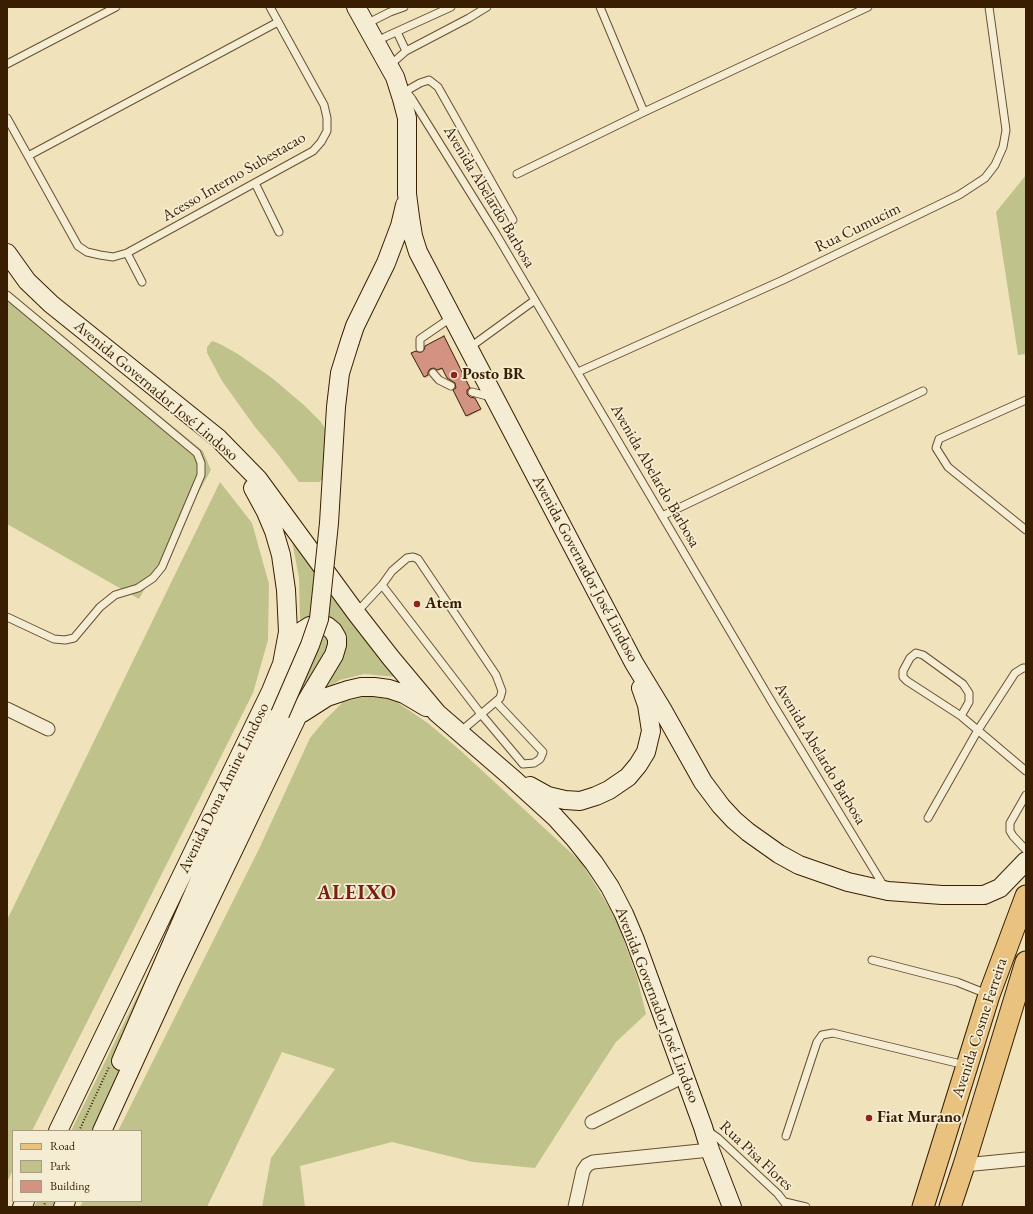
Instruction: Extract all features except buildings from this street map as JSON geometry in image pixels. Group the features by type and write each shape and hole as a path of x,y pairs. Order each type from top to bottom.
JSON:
{"main road":[{"name":"Avenida Governador José Lindoso","path":"356,7 392,72 407,118 407,194 412,230 418,252 634,663 703,782 721,806 734,820 763,844 799,865 848,882 888,891 942,895 984,895 1000,888 1026,861"},
{"path":"103,1129 102,1113 106,1092 203,872 280,714 310,645 319,619 340,373 355,326 386,263 400,226 407,194"},
{"name":"Avenida Governador José Lindoso","path":"7,253 27,281 51,304 218,438 258,479 356,613 391,658 438,713 555,817 594,863 610,887 635,940 703,1127 728,1207"},
{"name":"Avenida Dona Amine Lindoso","path":"58,1130 271,691 282,664 288,632 286,590 279,549 274,531 252,486 218,438"},
{"path":"103,1129 172,978 298,715 334,655 337,645 337,638 333,631 327,626 318,624 310,626 302,631 282,664"},
{"path":"511,777 548,796 565,800 580,801 610,790 628,777 646,752 651,731 647,705 634,663"},
{"path":"298,715 326,697 348,690 374,687 389,689 404,694 438,713"},
{"name":"Avenida Cosme Ferreira","path":"923,1207 989,995 1026,896"},
{"name":"Avenida Cosme Ferreira","path":"950,1207 1026,962"}],"street":[{"path":"7,709 48,729"},
{"path":"592,1122 684,1076"},
{"path":"575,1207 583,1171 587,1165 593,1162 710,1150"},
{"path":"964,1165 1026,1159"}],"lane":[{"path":"7,64 116,7"},
{"name":"Acesso Interno Subestacao","path":"7,118 78,246 87,252 100,255 113,256 127,253 313,151 321,142 327,131 327,118 324,105 270,7"},
{"path":"365,24 404,7"},
{"path":"376,42 451,7"},
{"path":"392,72 406,51 487,7"},
{"path":"600,7 644,112"},
{"path":"517,174 644,112 868,7"},
{"name":"Rua Cumucim","path":"578,372 791,276 959,195 985,178 995,165 1003,147 1006,130 989,7"},
{"path":"28,156 278,22"},
{"path":"397,32 406,51"},
{"name":"Avenida Abelardo Barbosa","path":"392,72 412,99 488,220 773,704 888,891"},
{"path":"406,91 429,80 438,86 513,220"},
{"path":"255,184 279,232"},
{"path":"127,253 142,282"},
{"path":"7,295 197,453 201,463 201,475 162,567 153,578 138,588 115,595 100,607 74,638 65,640 54,639 7,617"},
{"path":"469,348 536,300"},
{"path":"420,348 420,339 453,317"},
{"path":"433,373 439,380 451,386"},
{"path":"662,516 923,391"},
{"path":"472,392 495,398"},
{"path":"1026,400 939,439 936,448 948,467 1026,530"},
{"path":"356,613 382,586 392,571 407,558 413,557 418,559 496,675 502,690 500,698 460,732"},
{"path":"382,586 480,714 523,764 534,763 540,759 543,752 496,702"},
{"path":"961,716 969,702 968,693 962,684 923,655 916,653 910,658 903,677 961,716 1026,771"},
{"path":"928,818 978,730 1015,674 1023,668 1026,668"},
{"path":"1026,795 1010,823 1010,831 1026,850"},
{"path":"872,960 957,982 989,995"},
{"path":"786,1136 817,1042 822,1035 833,1034 968,1065"},
{"name":"Rua Pisa Flores","path":"703,1127 718,1138 778,1194 786,1205"},
{"path":"786,1205 806,1207"}],"green space":[{"path":"1026,175 1026,354 1018,355 996,212"},
{"path":"7,290 203,451 211,470 139,599 7,524"},
{"path":"212,341 238,354 272,378 320,421 332,438 336,469 319,482 299,482 255,427 222,381 207,353 207,347"},
{"path":"220,482 252,523 269,584 268,640 253,693 33,1130 12,1130 12,1172 7,1182 7,920"},
{"path":"292,541 397,677 364,674 340,680 311,698 95,1130 71,1130 283,699 296,660 300,620 299,578"},
{"path":"368,696 394,700 429,724 461,751 581,862 616,918 637,977 646,1014 616,1042 535,1168 473,1162 392,1142 300,1166 305,1207 262,1207 271,1158 335,1069 282,1052 207,1207 80,1207 82,1202 142,1202 142,1130 118,1130 259,849 310,738 343,702"},
{"path":"36,1202 60,1202 58,1207 34,1207"}],"place":[{"name":"Posto BR","path":"454,375"},
{"name":"Atem","path":"417,604"},
{"name":"Fiat Murano","path":"869,1118"}],"district":[{"name":"ALEIXO","path":"357,894"}]}
